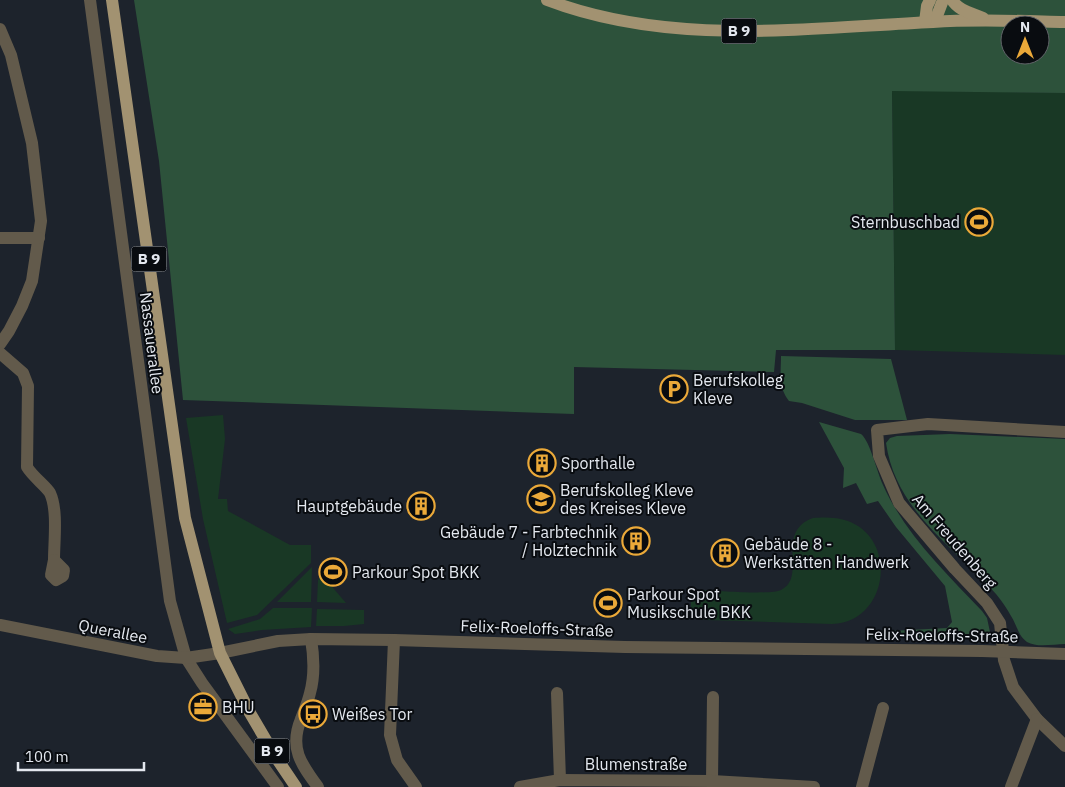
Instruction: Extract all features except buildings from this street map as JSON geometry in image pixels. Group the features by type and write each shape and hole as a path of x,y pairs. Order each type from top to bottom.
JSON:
{"main road":[{"name":"Nassauerallee","path":"112,0 185,518 220,654"},
{"name":"B 9","path":"547,0 597,16 632,23 697,31 798,29 930,22"},
{"path":"930,0 927,6 930,22"},
{"path":"930,22 943,0"},
{"path":"952,0 962,10 990,21"},
{"path":"930,22 1065,22"},
{"name":"B 9","path":"220,654 250,713 296,787"}],"street":[{"name":"Nassauerallee","path":"90,0 170,601 181,657 278,787"},
{"path":"0,29 11,55 32,143 41,221 32,281 22,306 0,344"},
{"path":"0,238 39,238"},
{"path":"0,353 15,365 27,382 27,466 32,475 49,492 52,502 54,560"},
{"name":"Am Freudenberg","path":"1003,652 1000,623 987,603 955,570 899,503 879,456 877,430 928,424 1065,432"},
{"name":"Querallee","path":"0,625 157,656 181,657 220,654"},
{"path":"311,639 314,668 310,694 295,739 302,766 318,787"},
{"name":"Felix-Roeloffs-Straße","path":"220,654 278,642 311,639 626,647 1065,654"},
{"path":"394,640 390,735 397,760 416,787"},
{"path":"1003,652 1013,687 1037,719 1065,746"},
{"path":"556,693 560,780"},
{"path":"712,780 713,697"},
{"path":"862,787 883,708"},
{"path":"1011,787 1037,719"},
{"name":"Blumenstraße","path":"520,787 560,780 712,780 814,787"}],"green space":[{"path":"134,0 1065,0 1065,93 892,91 895,350 776,350 774,372 574,367 574,414 183,400 159,161"},
{"name":"Sternbuschbad","path":"892,90 1065,93 1065,355 895,350"},
{"path":"781,356 891,359 907,420 855,420 802,403 789,401 785,396 782,385"},
{"path":"223,415 225,439 218,499 227,499 228,511 290,545 311,545 311,563 257,615 227,623 203,519 186,418"},
{"path":"819,422 861,434 870,450 883,485 903,520 927,552 982,611 987,618 990,632 962,638 870,637 871,632 947,628 952,622 945,586 896,527 878,501 867,504 856,483 843,488 844,468"},
{"path":"950,434 1065,439 1065,644 1036,645 1024,640 998,597 929,526 901,489 892,467 886,443 890,438 897,436"},
{"path":"813,518 848,521 864,531 875,545 880,561 880,579 875,596 865,610 851,620 832,624 706,620 695,616 691,608 693,597 704,590 732,592 775,591 781,590 789,584 792,575 795,533 802,525"},
{"path":"312,567 311,602 277,602"},
{"path":"322,575 346,603 317,602 318,580"},
{"path":"273,608 312,608 311,627 262,630 235,634 228,629 260,619"},
{"path":"317,609 364,610 364,624 316,626"}],"place":[{"name":"Sternbuschbad","path":"979,222"},
{"name":"Berufskolleg Kleve","path":"674,389"},
{"name":"Sporthalle","path":"542,463"},
{"name":"Berufskolleg Kleve des Kreises Kleve","path":"541,499"},
{"name":"Hauptgebäude","path":"421,506"},
{"name":"Gebäude 7 - Farbtechnik / Holztechnik","path":"636,541"},
{"name":"Gebäude 8 - Werkstätten Handwerk","path":"725,553"},
{"name":"Parkour Spot BKK","path":"333,572"},
{"name":"Parkour Spot Musikschule BKK","path":"608,603"},
{"name":"BHU","path":"203,707"},
{"name":"Weißes Tor","path":"313,714"}]}
